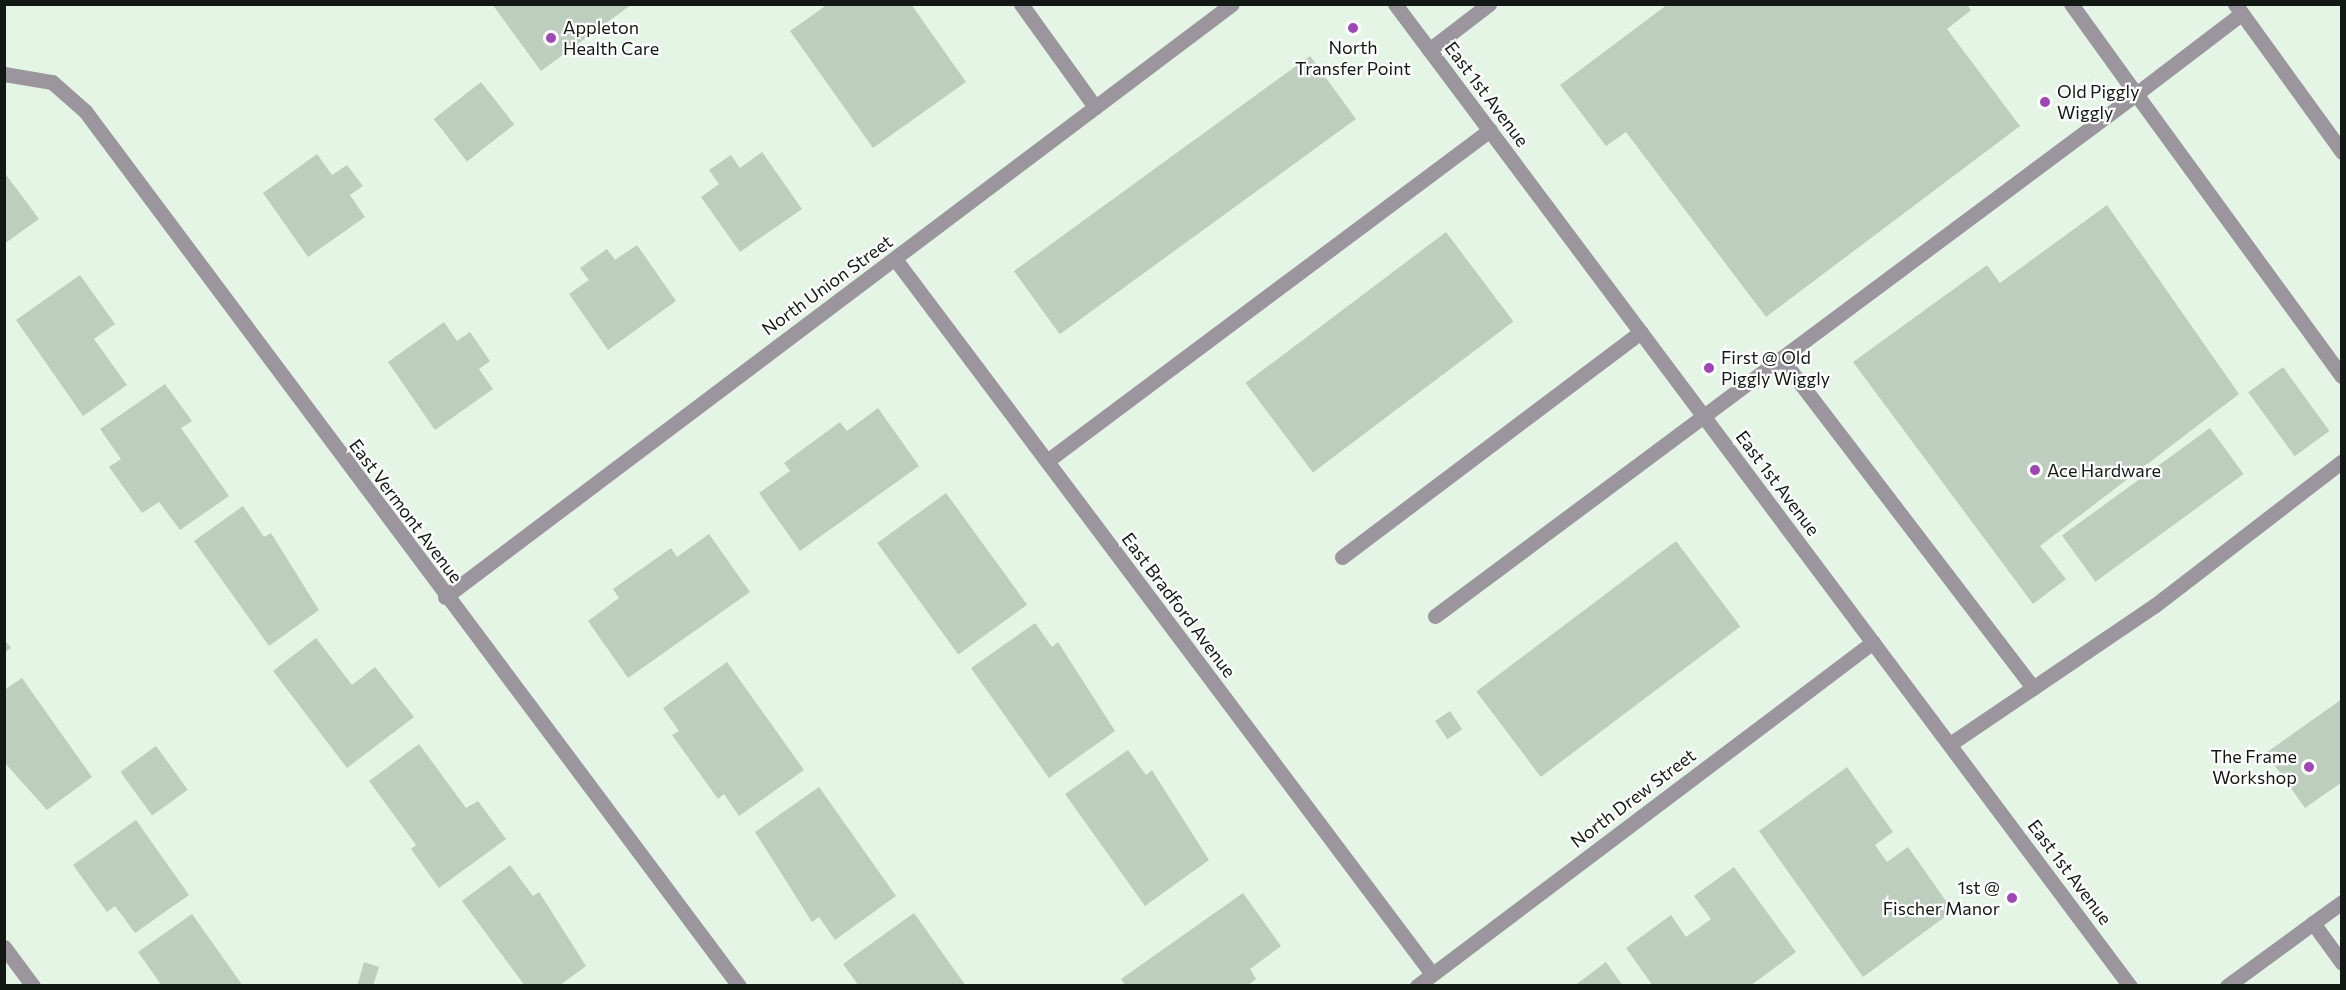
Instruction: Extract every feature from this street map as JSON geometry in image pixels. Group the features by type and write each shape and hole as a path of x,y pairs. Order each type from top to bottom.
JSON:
{"street":[{"path":"1021,4 1095,107"},
{"name":"North Union Street","path":"445,597 1232,4"},
{"name":"East 1st Avenue","path":"1395,4 2130,986"},
{"path":"1429,50 1489,4"},
{"path":"2071,4 2342,376"},
{"path":"1435,616 2136,94 2238,9 2342,152"},
{"name":"East Vermont Avenue","path":"4,74 30,76 51,82 85,111 445,597 739,986"},
{"path":"1047,461 1490,130"},
{"name":"East Bradford Avenue","path":"895,259 1432,974"},
{"path":"1342,557 1641,332"},
{"path":"1781,358 2033,688"},
{"path":"1950,744 2154,606 2342,461"},
{"name":"North Drew Street","path":"1417,986 1873,642"},
{"path":"2227,986 2342,902"},
{"path":"2313,923 2342,963"},
{"path":"4,947 33,986"}],"building":[{"name":"Appleton Health Care","path":"492,4 632,4 541,71"},
{"path":"828,4 911,4 966,82 873,148 790,31"},
{"path":"1668,4 1967,4 1971,10 1947,29 2020,126 1766,317 1626,132 1606,146 1560,85"},
{"path":"1310,56 1356,119 1060,334 1014,271"},
{"path":"481,82 514,125 467,161 434,119"},
{"path":"762,152 802,209 740,252 701,197 719,184 709,170 731,155 740,168"},
{"path":"317,154 332,175 347,165 363,186 350,195 365,217 308,257 263,193"},
{"path":"4,172 39,219 4,244"},
{"name":"Ace Hardware","path":"2107,205 2239,394 2040,546 2066,579 2033,604 1853,362 1987,265 2000,283"},
{"path":"1446,232 1513,321 1313,473 1246,383"},
{"path":"637,245 676,301 608,350 569,294 589,280 580,268 607,249 615,260"},
{"path":"80,275 115,324 94,339 127,385 83,416 16,320"},
{"path":"444,322 457,341 470,332 490,361 479,369 493,389 435,430 388,362"},
{"path":"2283,367 2329,431 2295,456 2248,392"},
{"path":"165,384 192,421 181,428 229,496 180,530 159,502 142,513 109,467 121,459 100,429"},
{"path":"878,408 919,466 800,551 759,493 790,471 784,463 840,422 847,431"},
{"path":"2210,428 2244,474 2095,582 2062,536"},
{"path":"946,493 1027,605 958,655 877,543"},
{"path":"243,506 264,537 271,533 319,610 269,646 194,541"},
{"path":"709,534 750,592 628,678 588,621 619,598 613,589 671,548 677,557"},
{"path":"1676,541 1740,626 1541,777 1476,691"},
{"path":"1035,623 1052,647 1058,642 1115,731 1049,778 971,668"},
{"path":"316,638 352,685 375,667 414,717 347,768 273,671"},
{"path":"4,639 11,648 4,653"},
{"path":"727,662 804,770 739,816 724,794 718,799 672,735 679,731 663,708"},
{"path":"22,678 92,777 47,810 4,762 4,690"},
{"name":"The Frame Workshop","path":"2342,699 2342,782 2305,808 2266,753"},
{"path":"1450,711 1462,729 1447,739 1435,721"},
{"path":"419,744 466,808 478,801 506,839 439,888 411,849 416,845 369,781"},
{"path":"156,746 188,790 152,816 120,772"},
{"path":"1128,750 1146,775 1152,770 1209,860 1145,906 1065,794"},
{"path":"1847,767 1893,832 1875,845 1887,862 1908,847 1953,911 1863,977 1759,831"},
{"path":"819,787 896,896 835,940 819,917 812,922 755,832"},
{"path":"136,820 189,895 135,933 115,906 107,912 73,865"},
{"path":"510,865 533,896 539,892 586,966 559,986 525,986 462,901"},
{"path":"1734,867 1796,952 1750,986 1653,986 1626,948 1671,915 1686,937 1711,919 1694,896"},
{"path":"1243,893 1281,946 1250,969 1256,979 1247,986 1126,986 1121,979"},
{"path":"914,913 966,986 859,986 843,964"},
{"path":"192,914 243,986 162,986 138,952"},
{"path":"364,962 379,967 373,986 357,986"},
{"path":"1606,962 1623,986 1574,986"}],"place":[{"name":"North Transfer Point","path":"1353,28"},
{"name":"Appleton Health Care","path":"551,38"},
{"name":"Old Piggly Wiggly","path":"2045,102"},
{"name":"First @ Old Piggly Wiggly","path":"1709,368"},
{"name":"Ace Hardware","path":"2035,470"},
{"name":"The Frame Workshop","path":"2309,767"},
{"name":"1st @ Fischer Manor","path":"2012,898"}]}
